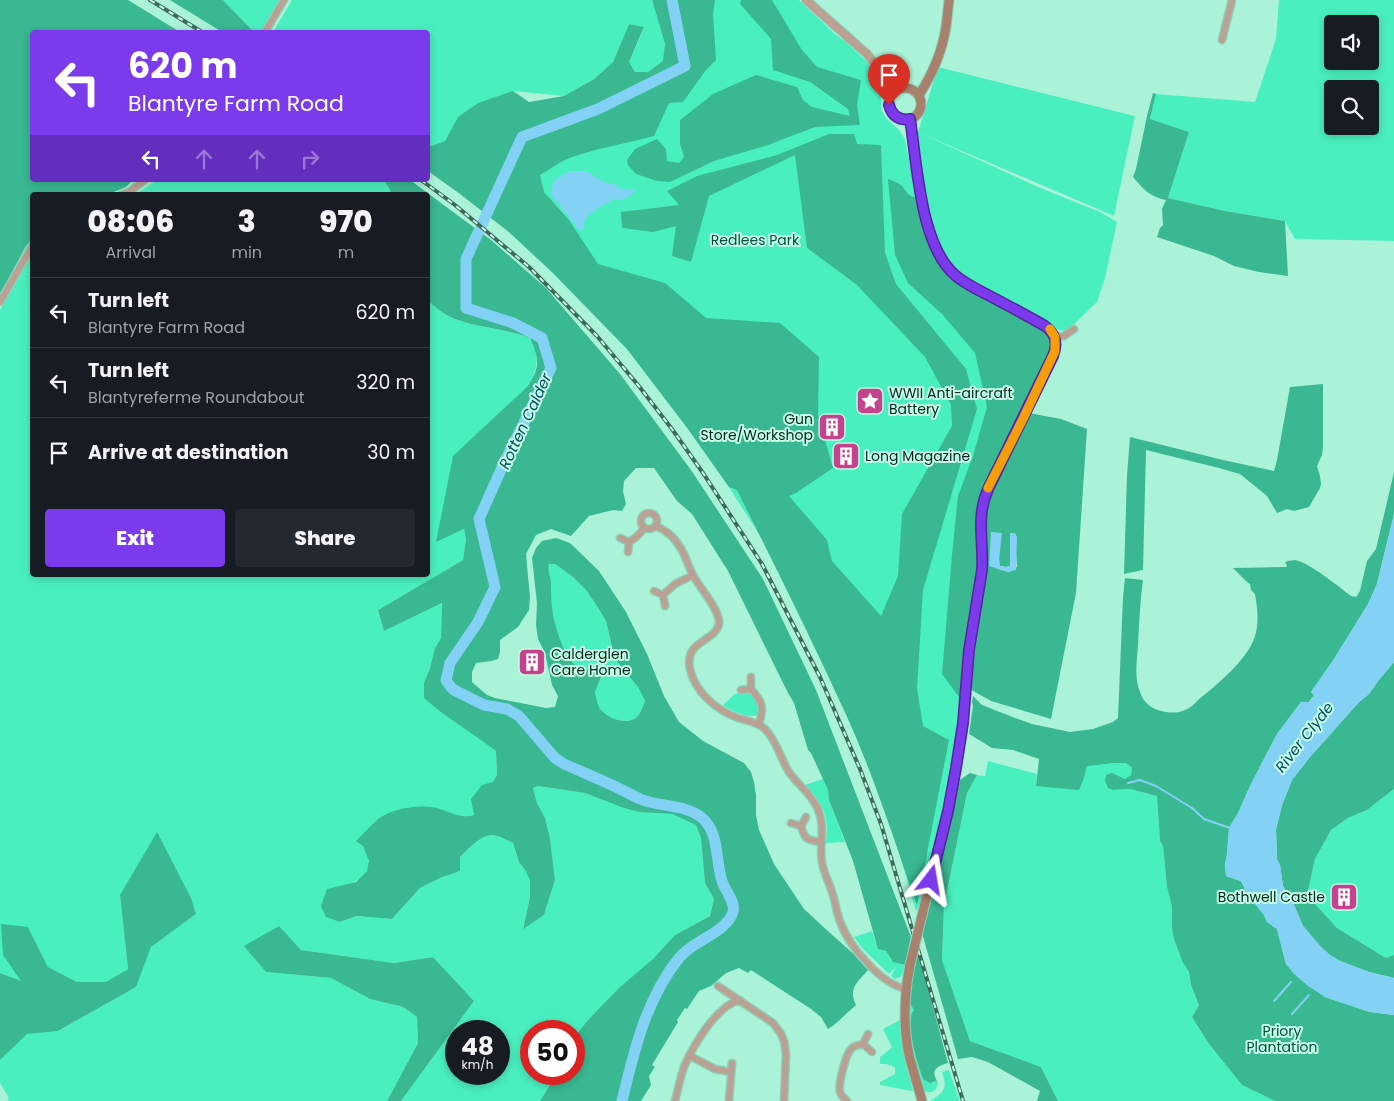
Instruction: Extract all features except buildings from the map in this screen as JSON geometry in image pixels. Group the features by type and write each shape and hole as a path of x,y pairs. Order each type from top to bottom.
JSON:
{"main road":[{"path":"919,95 937,61 945,34 950,0"},
{"path":"905,87 910,88 919,95 921,106 916,115 910,119 902,120 890,111 889,100 895,91 905,87"},
{"path":"910,119 924,211 934,244 943,262 961,280 1045,326 1055,337 1053,356 989,487 982,509 980,526 982,570 969,650 959,750 948,811 910,965 906,989 906,1036 911,1064 922,1101"}],"street":[{"path":"266,30 284,0"},
{"path":"806,0 867,54 895,91"},
{"path":"1222,40 1232,0"},
{"path":"129,192 142,182"},
{"path":"0,302 30,250"},
{"path":"1055,337 1064,336 1074,329"},
{"path":"648,514 655,516 655,526 651,529 644,527 641,520 648,514"},
{"path":"655,526 664,530 680,547 693,575 718,616 719,624 715,631 691,651 688,660 692,678 704,696 715,706 727,714 759,724 773,738 788,770 797,784 816,805 820,814 822,826 822,864 840,923 850,942 878,973 893,985 906,989"},
{"path":"628,552 629,542 642,532 644,527"},
{"path":"620,538 629,542"},
{"path":"663,595 675,584 693,575"},
{"path":"654,591 663,595"},
{"path":"663,595 665,606"},
{"path":"751,677 752,689 762,704 759,724"},
{"path":"741,690 752,689"},
{"path":"806,817 801,826 805,837 810,841 821,842"},
{"path":"791,823 801,826"},
{"path":"718,986 773,1023 781,1034 784,1041 786,1058 784,1101"},
{"path":"675,1101 684,1069 698,1041 720,1011 729,1004 740,1000"},
{"path":"864,1044 868,1034"},
{"path":"864,1044 872,1052"},
{"path":"847,1101 840,1094 839,1089 848,1054 854,1046 864,1044"},
{"path":"690,1056 715,1069 731,1072"},
{"path":"729,1101 732,1063"}],"green space":[{"path":"0,0 128,0 177,30 30,30 30,182 131,182 126,187 114,192 30,192 30,242 26,246 0,295"},
{"path":"170,0 223,0 252,30 219,30"},
{"path":"223,0 279,0 262,30 252,30"},
{"path":"292,0 652,0 665,44 664,61 648,72 635,72 629,62 644,28 629,24 613,62 594,79 564,96 513,91 458,117 445,141 431,146 430,30 274,30"},
{"path":"652,0 715,0 713,14 716,60 706,70 683,102 669,103 654,136 588,152 564,161 540,175 544,192 569,220 598,264 665,283 706,318 780,323 819,357 818,415 833,468 789,496 827,540 832,561 881,616 898,576 902,514 952,426 951,405 925,357 857,285 807,248 795,155 709,196 691,262 672,256 676,226 653,232 622,228 621,212 679,205 667,191 697,176 777,155 829,134 854,134 857,144 881,145 885,253 896,284 966,369 977,409 923,590 917,688 923,726 949,740 917,905 858,742 808,633 737,490 729,487 688,429 627,349 553,273 510,233 430,172 430,145 445,141 458,117 478,103 513,91 529,102 564,96 594,79 613,62 629,24 644,27 629,62 635,72 648,72 663,61 665,44"},
{"name":"Redlees Park","path":"699,0 799,0 866,61 881,87 881,110 905,139 920,212 933,250 940,265 949,276 958,282 1018,422 949,785 921,903 916,911 885,803 825,661 776,561 729,487 688,429 627,349 553,273 510,233 532,163 648,109"},
{"path":"741,0 772,0 802,50 817,67 861,80 857,105 860,125 815,127 768,145 714,161 670,182 657,181 636,174 628,165 627,160 635,149 657,139 666,149 667,161 679,163 684,157 680,144 680,120 713,94 756,75 797,87 803,100 812,107 850,116 848,109 810,82 773,70 771,39 740,4"},
{"path":"1279,0 1394,0 1394,241 1295,239 1285,221 1225,211 1168,198 1189,132 1150,119 1156,94 1255,102 1276,39"},
{"path":"938,67 1135,116 1114,216 920,133 1038,187 1100,212 1117,222 1105,278 1097,302 1067,331 1059,330 960,275 941,249 926,203 918,139 918,132"},
{"path":"1153,93 1156,94 1150,119 1189,132 1168,198 1225,211 1285,221 1288,276 1234,266 1214,256 1157,237 1163,225 1162,209 1166,200 1147,192 1133,177"},
{"path":"888,179 901,185 909,195 918,198 927,237 935,256 948,276 1044,330 1050,338 1051,344 1050,354 986,485 978,572 962,701 942,674 952,555 958,496 973,456 987,407 975,353 942,314 908,283 895,255"},
{"path":"154,182 385,182 390,192 139,192"},
{"path":"385,182 413,182 426,192 390,192"},
{"path":"430,195 491,240 546,288 620,374 691,470 763,579 816,690 911,937 905,965 893,962 886,951 878,949 853,861 829,800 828,790 808,750 794,703 728,571 692,514 677,501 654,468 636,468 624,481 623,491 626,504 622,511 613,510 589,516 571,536 551,529 536,535 526,554 530,598 529,610 518,627 500,640 498,659 476,663 472,672 472,682 487,695 495,698 546,708 555,707 558,696 552,685 545,653 538,639 536,625 537,603 532,558 536,548 542,541 556,538 570,543 599,571 626,612 647,654 664,696 679,722 703,741 744,763 751,772 756,795 756,815 759,830 774,864 804,909 856,956 868,970 857,982 853,990 856,1005 828,1029 821,1017 811,1009 751,970 748,973 739,968 726,973 711,986 699,991 677,1020 678,1022 652,1065 655,1067 649,1076 651,1085 641,1101 540,1101 550,1085 585,1085 585,1024 619,988 653,959 675,935 710,916 714,899 705,883 701,838 696,825 672,814 639,812 585,793 538,786 533,788 537,803 545,818 550,838 555,880 544,915 523,929 530,897 530,880 519,862 513,843 493,835 486,836 478,841 460,857 460,871 420,888 392,919 356,916 340,922 326,917 321,906 327,889 356,882 367,871 369,861 363,846 356,841 378,819 391,812 422,806 437,808 460,816 474,815 471,799 482,785 493,782 497,775 496,751 424,698 424,683 435,648 441,638 442,603 384,631 378,610 463,560 466,539 464,529 436,542 453,456 527,387 535,374 537,358 530,338 460,321 447,315 430,303","holes":["549,564 555,564 573,577 586,590 606,621 615,659 638,687 645,701 638,716 629,721 611,718 602,711 598,705 595,692 601,677 600,672 597,669 587,670 578,667 573,663 561,643 553,614"]},
{"path":"30,258 30,577 430,577 430,303 447,315 460,321 530,338 537,358 532,379 436,541 464,529 466,539 463,560 378,610 384,631 442,603 441,638 435,648 424,683 472,732 496,751 497,775 475,815 467,817 436,808 408,807 379,819 363,846 369,860 369,866 359,879 348,885 340,922 356,916 392,919 420,888 460,871 460,857 478,841 490,835 499,836 513,843 519,862 530,880 530,897 523,928 544,915 555,880 550,838 545,818 537,803 533,788 538,786 585,793 639,812 672,814 696,825 701,838 705,883 714,899 710,916 675,935 653,959 585,1024 585,1020 520,1020 520,1085 550,1085 540,1101 401,1101 445,1041 445,1085 510,1085 510,1020 460,1020 474,1001 433,957 394,963 301,950 266,972 331,978 370,999 403,1007 417,1017 418,1043 387,1101 7,1101 9,1098 0,1083 0,1060 27,1033 58,1031 136,987 151,946 196,914 120,895 128,969 106,982 77,982 48,967 28,927 22,982 0,973 0,310"},
{"path":"1323,384 1323,447 1317,466 1321,484 1309,507 1294,511 1287,509 1277,513 1267,496 1240,474 1146,450 1143,570 1124,574 1130,437 1274,471 1290,387"},
{"path":"1029,413 1061,419 1087,429 1076,593 1051,719 991,701 968,688 986,503","holes":["991,537 1000,566 1010,566 1010,549 1016,551 1017,567 1009,572 995,568"]},
{"name":"Priory Plantation","path":"1394,472 1394,514 1377,584 1368,604 1311,692 1314,695 1309,702 1301,702 1277,734 1229,828 1225,865 1226,876 1241,881 1248,895 1264,915 1267,922 1277,929 1286,964 1325,997 1370,1012 1394,1015 1394,1101 1275,1101 1242,1085 1209,1044 1192,1017 1199,1005 1191,985 1189,972 1182,961 1174,939 1172,907 1167,887 1163,846 1160,841 1157,796 1130,789 1113,790 1108,788 1105,781 1106,775 1112,773 1125,779 1131,775 1132,768 1126,763 1087,766 1079,790 1036,786 1039,759 1013,750 992,748 969,734 973,696 982,705 1015,718 1032,724 1070,732 1093,729 1113,722 1118,718 1125,578 1143,580 1136,669 1138,687 1142,696 1150,706 1161,711 1174,713 1187,709 1232,670 1253,642 1257,623 1255,594 1251,590 1250,584 1233,568 1286,567 1285,563 1287,561 1295,560 1316,570 1351,596 1356,597 1360,591 1367,561 1376,549"},
{"path":"549,564 555,564 573,577 586,590 606,621 615,659 638,687 645,701 638,716 634,719 623,721 606,715 598,705 595,692 601,677 597,669 587,670 577,667 563,649 552,608 547,571"},
{"path":"1394,662 1394,789 1367,810 1348,818 1331,830 1315,859 1307,895 1337,928 1386,958 1394,955 1394,978 1369,972 1340,961 1321,947 1303,926 1283,886 1280,865 1277,859 1276,829 1282,805 1292,780 1359,702 1369,694"},
{"path":"751,693 760,707 758,715 745,715 723,705 735,694"},
{"path":"988,761 1037,774 1036,786 1084,778 1087,765 1126,763 1132,768 1131,775 1113,790 1130,789 1157,796 1160,841 1163,846 1167,887 1172,907 1174,939 1182,961 1189,972 1191,985 1199,1005 1192,1017 1209,1044 1242,1085 1275,1101 1058,1101 1041,1067 970,1041 942,961 944,906 967,793 977,775 985,776"},
{"path":"970,773 977,775 967,793 944,906 942,960 970,1041 1041,1067 1058,1101 1037,1101 1040,1091 988,1062 972,1057 958,1059 922,933 960,780"},
{"path":"823,779 845,842 826,843 827,825 824,811 805,785"},
{"path":"1394,789 1394,955 1386,958 1337,928 1307,895 1315,859 1331,830 1348,818 1367,810"},
{"path":"157,832 191,898 196,914 151,947 136,987 58,1031 27,1034 0,1060 0,973 21,981 3,955 1,924 28,927 48,967 77,982 106,982 128,969 120,895"},
{"path":"279,926 301,950 394,963 433,957 474,1001 460,1020 445,1020 445,1041 401,1101 387,1101 418,1043 417,1017 403,1007 370,999 331,978 266,972 244,946"},
{"path":"872,931 878,949 886,951 893,962 905,965 903,974 900,977 895,979 891,976 896,967 889,974 863,949 854,937"},
{"path":"918,952 948,1063 936,1069 934,1074 937,1081 930,1083 924,1080 921,1074 911,1034 911,1016 914,1010 909,1002"},
{"path":"909,1002 914,1010 911,1021 912,1036 922,1075 924,1080 933,1083 937,1081 938,1084 936,1089 930,1092 923,1090 916,1069 909,1021"},
{"path":"900,1020 903,1052 913,1091 880,1085 880,1082 895,1074 895,1067 880,1064 880,1057 892,1047 883,1029"},
{"path":"949,1070 960,1101 930,1101 944,1090 945,1082 942,1072"}],"water":[{"path":"569,171 586,171 604,182 614,184 618,188 635,190 631,195 621,200 615,199 599,207 585,219 583,228 580,231 552,196 551,191 555,180"},
{"name":"River Clyde","path":"1394,514 1394,662 1369,694 1359,702 1292,780 1282,805 1276,829 1277,859 1280,865 1283,886 1303,926 1321,947 1340,961 1369,972 1394,978 1394,1015 1370,1012 1325,997 1294,974 1286,964 1277,929 1267,922 1264,915 1248,895 1241,881 1226,876 1225,865 1229,828 1277,734 1301,702 1310,702 1314,695 1311,692 1368,604 1377,584"},
{"path":"991,532 1002,533 999,560 1000,566 1006,567 1010,566 1010,533 1015,533 1017,537 1016,570 1009,572 989,566"}],"waterway":[{"name":"Rotten Calder","path":"622,1101 631,1063 643,1026 658,991 679,958 723,926 733,912 732,900 723,885 711,830 707,823 694,813 647,802 564,764 555,758 519,716 507,709 484,705 454,690 446,680 450,663 478,622 495,587 479,519 504,463 551,368 542,338 513,323 466,308 466,259 522,137 598,109 685,66 672,0"},
{"path":"1128,783 1140,780 1156,786 1192,808 1204,819 1230,828"},
{"path":"1274,1001 1291,982"},
{"path":"1292,1014 1309,995"}],"railway":[{"path":"150,0 199,30"},
{"path":"424,182 455,205 529,267 597,336 672,429 762,564 820,677 860,769 881,824 963,1101"}],"slow traffic":[{"path":"988,488 1055,351 1056,341 1050,329"}],"place":[{"name":"WWII Anti-aircraft Battery","path":"870,401"},
{"name":"Gun Store/Workshop","path":"832,427"},
{"name":"Long Magazine","path":"846,456"},
{"name":"Calderglen Care Home","path":"532,662"},
{"name":"Bothwell Castle","path":"1344,897"}],"route":[{"path":"889,105 890,111 897,118 902,120 910,119 924,211 936,249 943,262 966,283 1045,326 1054,334 1056,341 1053,356 986,493 980,514 982,570 969,650 963,723 948,811 931,880"}]}
